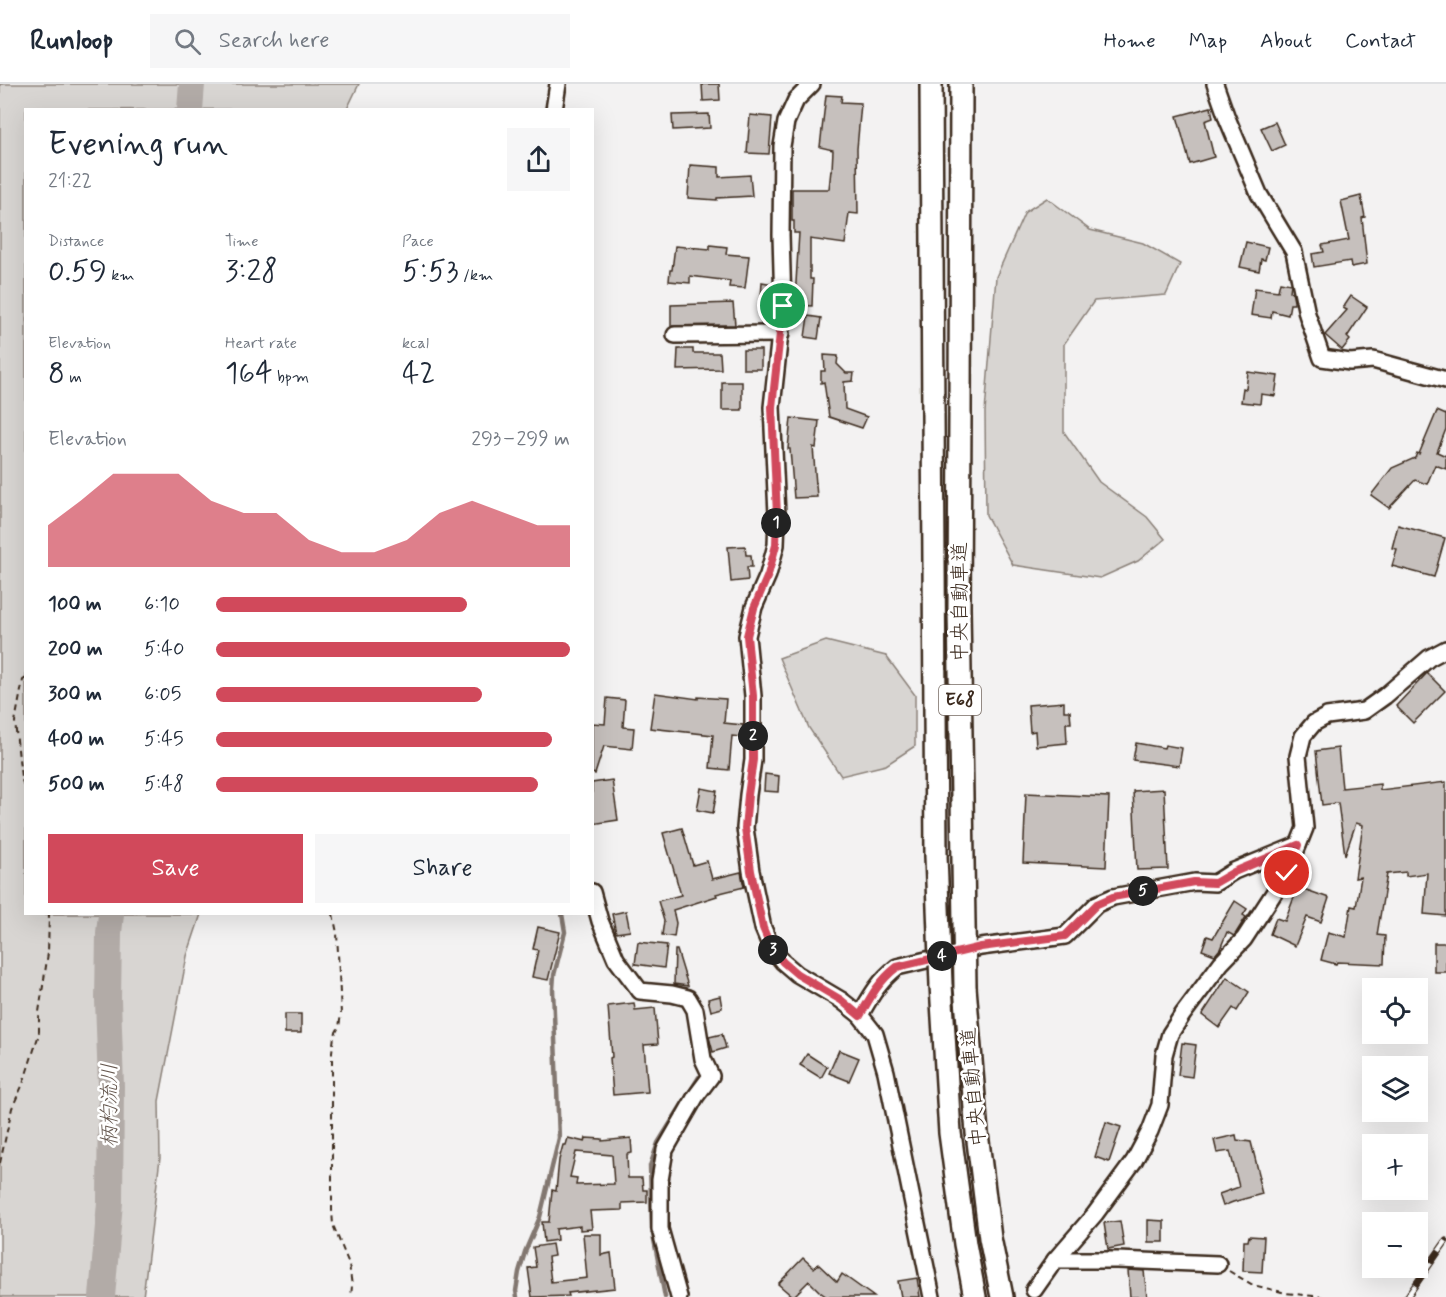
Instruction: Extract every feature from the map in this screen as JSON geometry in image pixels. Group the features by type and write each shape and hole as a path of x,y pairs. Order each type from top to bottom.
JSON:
{"highway":[{"name":"中央自動車道","path":"930,84 936,856 950,1133 965,1244 975,1297"},
{"name":"中央自動車道","path":"961,84 959,608 966,987 977,1134 990,1238 1002,1297"}],"street":[{"path":"554,108 558,84"},
{"path":"812,84 796,100 786,122 782,146 783,306 772,407 777,515 776,545 768,575 754,608 747,636 753,696 753,760 745,828 763,928 771,947 797,974 841,1000 860,1016 875,1034 886,1072 932,1297"},
{"path":"1215,84 1259,194 1294,252 1307,314 1322,358 1350,362 1373,360 1446,380"},
{"path":"675,335 781,334"},
{"path":"1034,1290 1134,1161 1150,1131 1160,1105 1164,1055 1170,1035 1221,963 1244,939 1287,873 1305,828 1298,756 1303,736 1314,723 1327,716 1364,711 1429,658 1446,649"},
{"path":"860,1016 875,988 897,967 981,947 1065,936 1097,904 1113,897 1194,882 1215,883 1234,872 1298,845"},
{"path":"594,899 600,921 616,959 640,991 688,998 695,1010 704,1059 711,1076 696,1096 665,1150 660,1180 660,1229 679,1297"},
{"path":"1055,1260 1218,1264"}],"path":[{"path":"24,679 15,722 24,786"},
{"path":"0,1163 12,1108 23,1084 39,1034 39,1012 48,953 49,915"},
{"path":"333,915 337,933 341,1014 332,1052 332,1210 333,1225 349,1264 351,1297"},
{"path":"1218,1264 1253,1285 1286,1293 1323,1297"}],"shaded area":[{"path":"0,84 359,84 347,108 24,108 24,915 201,915 187,956 159,1101 160,1158 143,1297 0,1297"},
{"path":"1047,198 1090,230 1143,243 1180,264 1166,295 1094,301 1064,344 1064,432 1099,482 1147,517 1165,539 1138,561 1100,578 1013,565 986,515 985,412 996,277 1025,212"},
{"path":"826,641 886,656 915,695 915,746 886,765 841,776 809,728 779,658"}],"building":[{"path":"702,84 719,84 720,100 703,101"},
{"path":"826,95 842,96 841,102 861,103 857,149 858,214 849,213 845,244 810,239 810,279 813,279 812,306 801,305 801,299 795,299 799,233 794,233 794,221 792,221 792,189 829,189 833,150 820,147"},
{"path":"1211,107 1213,118 1205,121 1214,157 1190,164 1177,116"},
{"path":"709,114 710,128 673,130 672,115"},
{"path":"750,115 772,117 769,154 747,153"},
{"path":"1275,122 1285,145 1272,151 1261,128"},
{"path":"690,165 719,167 719,177 750,175 752,196 717,198 717,200 688,198"},
{"path":"1361,196 1365,217 1362,218 1367,264 1351,267 1350,261 1314,267 1312,254 1324,252 1322,245 1349,240 1341,201"},
{"path":"1246,242 1268,247 1265,260 1261,259 1259,271 1240,267"},
{"path":"710,245 727,247 726,254 749,256 745,288 729,287 730,281 690,276 690,283 669,281 675,246 710,249"},
{"path":"762,282 773,284 773,301 761,299"},
{"path":"1280,282 1291,284 1290,291 1294,304 1290,304 1288,315 1272,311 1271,318 1251,315 1255,288 1278,291"},
{"path":"1351,296 1367,307 1347,337 1350,340 1342,350 1325,335 1347,310 1343,308"},
{"path":"733,303 735,325 671,326 671,305"},
{"path":"808,316 821,318 818,339 805,337"},
{"path":"678,349 693,349 693,353 720,353 721,369 677,370"},
{"path":"743,350 761,350 761,369 743,369"},
{"path":"824,355 838,356 837,364 846,373 854,373 853,381 844,382 845,409 867,417 862,428 829,417 824,382 821,383 821,371 825,371"},
{"path":"1248,372 1278,376 1275,396 1261,394 1260,404 1241,402 1243,388 1246,389"},
{"path":"722,382 742,382 742,410 722,410"},
{"path":"1437,411 1446,415 1446,429 1437,452 1446,456 1446,469 1435,465 1427,484 1415,480 1389,508 1371,495 1392,468 1415,458 1417,453 1419,454"},
{"path":"791,418 819,421 816,448 813,447 817,497 794,498 790,449 788,449"},
{"path":"1398,525 1445,538 1434,577 1392,566 1397,549 1392,548"},
{"path":"745,546 746,555 751,555 752,567 747,567 748,580 731,582 728,547"},
{"path":"1427,673 1445,691 1413,723 1396,706"},
{"path":"655,693 698,699 698,697 726,699 724,723 743,725 741,737 732,736 729,770 710,768 713,735 650,728"},
{"path":"607,698 625,700 623,727 634,728 632,749 604,746 595,774 594,723 605,724"},
{"path":"1064,702 1064,711 1070,711 1071,723 1066,723 1067,743 1036,746 1035,731 1030,732 1028,705"},
{"path":"1136,743 1164,748 1165,745 1182,748 1179,766 1133,760"},
{"path":"1338,748 1342,788 1380,784 1380,790 1446,782 1446,916 1424,914 1427,873 1406,876 1406,872 1387,874 1377,935 1385,936 1384,964 1337,962 1336,964 1321,960 1328,932 1346,937 1351,906 1356,907 1361,877 1355,878 1363,825 1356,823 1345,855 1338,803 1322,805 1316,751"},
{"path":"765,774 779,776 778,792 764,791"},
{"path":"612,780 618,820 594,824 594,783"},
{"path":"701,788 717,791 713,813 697,810"},
{"path":"1164,789 1168,869 1137,870 1133,791"},
{"path":"1026,793 1109,797 1106,867 1023,863"},
{"path":"682,828 693,865 707,861 712,879 741,872 744,887 716,894 717,896 673,910 676,923 674,937 662,935 664,921 658,901 681,895 663,833"},
{"path":"1298,887 1329,898 1321,922 1307,917 1295,946 1270,934 1276,918 1285,921"},
{"path":"1235,901 1247,909 1243,915 1246,917 1234,936 1227,932 1215,955 1202,950 1207,936 1213,938"},
{"path":"626,911 630,931 616,933 612,914"},
{"path":"538,927 560,932 548,980 532,977 538,950 533,949"},
{"path":"638,942 667,945 664,968 635,964"},
{"path":"1434,943 1446,943 1446,972 1434,972"},
{"path":"675,950 677,950 688,986 674,984"},
{"path":"1227,977 1249,992 1237,1011 1233,1008 1219,1028 1202,1015"},
{"path":"720,996 722,1008 711,1011 708,999"},
{"path":"634,1003 635,1010 655,1008 658,1044 644,1045 648,1092 613,1095 608,1006"},
{"path":"285,1014 301,1014 301,1033 285,1033"},
{"path":"722,1034 726,1048 713,1052 709,1037"},
{"path":"1182,1043 1196,1045 1192,1077 1178,1075"},
{"path":"839,1050 859,1058 849,1081 829,1073"},
{"path":"807,1054 827,1067 821,1078 800,1065"},
{"path":"1106,1122 1121,1127 1109,1162 1095,1157"},
{"path":"1236,1135 1237,1140 1251,1142 1262,1194 1223,1206 1219,1194 1239,1187 1230,1151 1217,1153 1214,1140"},
{"path":"568,1138 585,1142 586,1138 602,1139 602,1141 631,1138 632,1153 627,1154 628,1178 642,1178 643,1190 647,1190 647,1202 622,1203 622,1210 590,1211 592,1229 580,1230 580,1226 556,1229 557,1240 544,1242 542,1222 549,1222 552,1190 556,1191 559,1160 563,1145 566,1145","holes":["576,1152 612,1155 614,1184 576,1185 577,1178 570,1177"]},
{"path":"1148,1220 1164,1221 1164,1242 1148,1242"},
{"path":"1120,1221 1124,1246 1108,1249 1104,1223"},
{"path":"583,1234 601,1234 601,1255 611,1253 615,1288 568,1293 569,1296 532,1297 528,1268 536,1267 533,1247 552,1244 554,1256 548,1257 551,1282 587,1278"},
{"path":"1249,1236 1264,1237 1262,1272 1243,1271 1244,1241 1248,1241"},
{"path":"803,1258 814,1268 818,1264 837,1282 842,1274 874,1297 827,1297 809,1281 793,1297 778,1284"},
{"path":"1128,1270 1144,1271 1147,1297 1130,1297"},
{"path":"917,1278 920,1297 901,1297 898,1281"}],"waterway":[{"name":"柄杓流川","path":"190,108 192,84"},
{"name":"柄杓流川","path":"102,1297 110,1202 111,1086 108,1000 111,915"},
{"path":"517,1297 519,1272 540,1217 559,1138 553,989 554,975 565,932 562,915"},
{"path":"665,1297 652,1229 650,1166 658,1143 699,1077"}],"railway":[{"path":"1407,1297 1446,1241"}],"route":[{"path":"783,306 772,407 777,515 776,545 768,575 754,608 747,636 753,696 753,760 745,828 763,928 771,947 783,962 797,974 841,1000 860,1016 875,988 897,967 981,947 1065,936 1097,904 1113,897 1194,882 1215,883 1234,872 1298,845 1287,873"}]}
